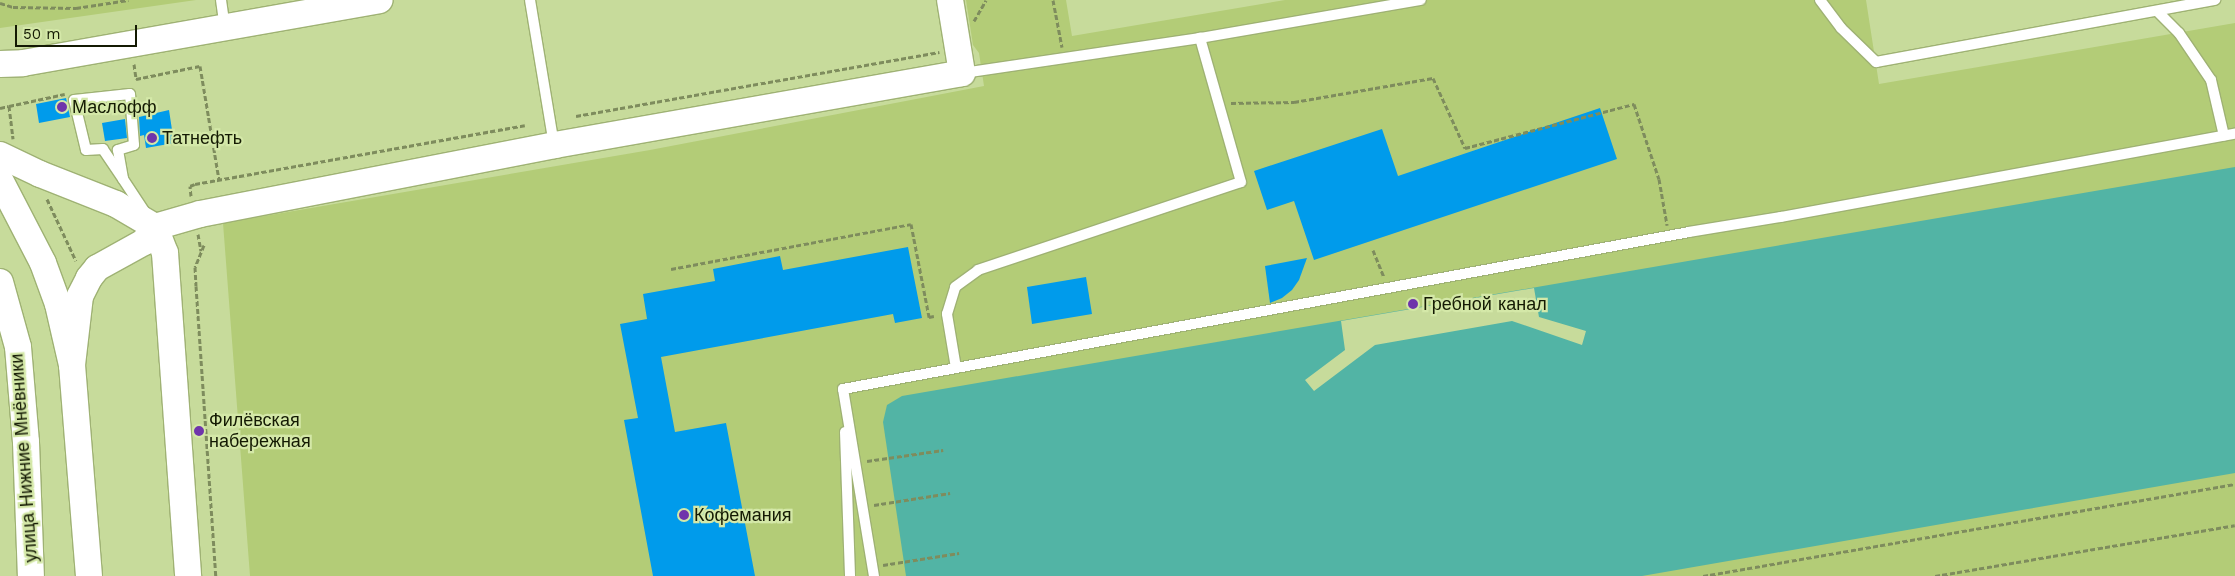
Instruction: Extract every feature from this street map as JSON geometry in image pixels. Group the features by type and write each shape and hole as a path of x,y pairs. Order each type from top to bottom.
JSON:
{"street":[{"path":"0,75 12,64 379,0"},
{"path":"72,365 80,296 88,278 96,268 144,242 155,227 200,214 554,146 960,60 950,0"},
{"path":"7,149 40,174 116,204 155,227 165,253 188,576"},
{"path":"0,180 43,264 58,304 72,365 88,576"},
{"name":"улица Нижние Мнёвники","path":"0,282 18,347 26,442 31,576"}],"lane":[{"path":"221,0 225,28"},
{"path":"530,0 554,146"},
{"path":"960,60 1064,57 1200,38 1421,0"},
{"path":"1820,0 1842,28 1876,62 2215,0"},
{"path":"2157,11 2179,33 2211,80 2224,136"},
{"path":"956,368 947,314 955,287 978,270 1241,182 1200,38"},
{"path":"123,179 118,150 134,145 130,94 74,100 86,150 103,149 123,179 155,227"},
{"path":"843,389 1668,236 2235,134"},
{"path":"843,389 873,571"},
{"path":"843,389 850,576"}],"path":[{"path":"0,3 13,7 76,8 128,0"},
{"path":"1054,0 1064,57"},
{"path":"133,59 136,79 200,66 219,179"},
{"path":"576,116 960,60"},
{"path":"1218,103 1294,102 1433,78 1465,148 1634,104 1661,188 1668,236"},
{"path":"0,108 8,106 7,149"},
{"path":"195,184 526,125"},
{"path":"45,197 78,264"},
{"path":"671,269 911,224 929,317"},
{"path":"204,245 195,267 216,576"},
{"path":"1373,250 1389,289"},
{"path":"855,462 943,450"},
{"path":"1703,576 2235,484"},
{"path":"862,507 950,493"},
{"path":"1934,576 2235,525"},
{"path":"873,571 959,553"}],"green space":[{"path":"0,0 196,0 0,28"},
{"name":"Гребной канал","path":"966,0 1066,0 1072,36 1285,0 1866,0 1879,84 2235,23 2235,576 250,576 223,223 650,150 984,86 979,53 973,45"}],"water":[{"name":"Гребной канал","path":"2235,167 2235,473 1642,576 906,576 883,422 887,405 902,396"}],"pier":[{"path":"1534,288 1539,317 1586,331 1582,345 1512,321 1375,345 1314,391 1305,380 1345,350 1341,321"}],"building":[{"path":"66,98 70,117 39,123 36,104"},
{"path":"1600,108 1617,159 1314,260 1294,201 1267,210 1254,171 1382,129 1398,176"},
{"path":"169,110 174,143 146,148 144,135 140,136 139,117"},
{"path":"125,119 127,138 105,141 102,123"},
{"path":"908,247 922,318 895,323 893,314 661,357 675,432 726,423 755,576 653,576 624,420 638,418 620,324 647,319 643,294 715,281 713,269 780,256 783,270"},
{"path":"1307,258 1299,280 1292,290 1282,298 1270,303 1265,266"},
{"path":"1086,277 1092,314 1032,324 1027,287"}],"place":[{"name":"Маслофф","path":"62,107"},
{"name":"Татнефть","path":"152,138"},
{"name":"Гребной канал","path":"1413,304"},
{"name":"Филёвская набережная","path":"199,431"},
{"name":"Кофемания","path":"684,515"}]}
